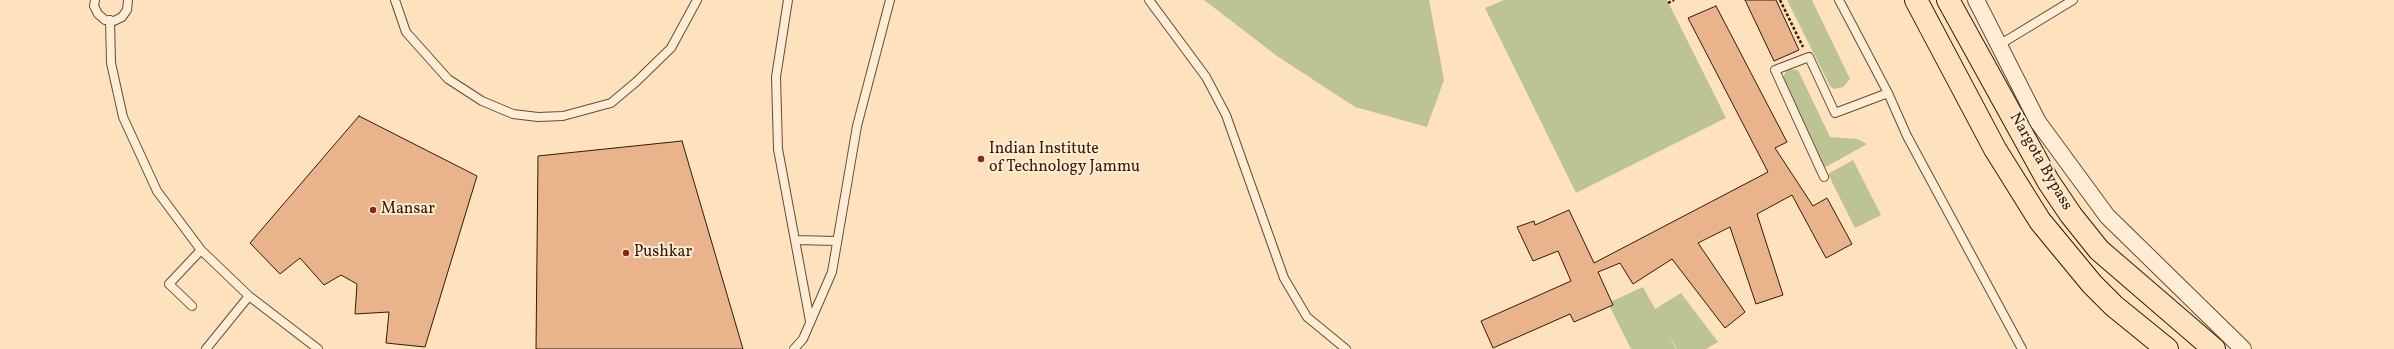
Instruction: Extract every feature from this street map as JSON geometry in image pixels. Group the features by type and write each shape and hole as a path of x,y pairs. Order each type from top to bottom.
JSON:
{"highway":[{"name":"Nargota Bypass","path":"1916,0 1995,150 2040,221 2092,284 2114,306 2167,349"},
{"name":"Nargota Bypass","path":"1948,0 2048,181 2071,215 2099,250 2214,349"}],"street":[{"path":"1976,0 2038,122 2107,216 2243,349"}],"lane":[{"path":"95,0 94,6 98,14 105,20 122,17 127,10 128,0"},
{"path":"395,0 406,32 448,79 482,101 513,114 538,117 563,116 611,103 636,82 671,48 697,0"},
{"path":"788,0 776,77 778,149 810,322"},
{"path":"794,349 802,339 832,272 857,126 890,0"},
{"path":"1149,0 1206,77 1226,115 1284,278 1307,317 1346,349"},
{"path":"1840,0 1888,93 1907,136 2022,349"},
{"path":"1999,45 2073,0"},
{"path":"110,20 111,63 123,117 157,191 201,250 249,296 318,349"},
{"path":"1824,177 1775,70 1808,57 1835,112 1888,93"},
{"path":"795,240 837,241"},
{"path":"192,306 169,284 201,250"},
{"path":"206,349 249,296"}],"path":[{"path":"1668,3 1674,0"},
{"path":"1780,0 1804,47"}],"green space":[{"path":"1204,0 1429,0 1444,80 1427,127 1355,107 1277,56"},
{"path":"1504,0 1667,0 1726,118 1576,193 1485,8"},
{"path":"1787,0 1812,0 1850,79 1843,87 1834,89 1830,86"},
{"path":"1788,69 1798,70 1830,137 1857,139 1867,144 1824,168 1782,79"},
{"path":"1853,160 1881,215 1855,228 1828,174"},
{"path":"1643,287 1655,309 1681,293 1718,342 1706,349 1677,349 1668,333 1676,349 1631,349 1608,303"}],"building":[{"path":"1745,0 1776,0 1799,50 1774,61"},
{"path":"1716,6 1787,142 1775,148 1813,206 1827,198 1852,244 1826,258 1792,195 1757,214 1783,295 1756,304 1730,227 1698,243 1745,312 1725,328 1672,259 1633,284 1620,263 1598,272 1613,305 1574,322 1570,314 1493,348 1481,321 1571,281 1558,251 1533,261 1517,227 1534,221 1535,225 1569,210 1594,263 1768,172 1688,18"},
{"name":"Mansar","path":"359,116 477,176 425,347 386,343 389,312 355,314 357,284 341,275 324,285 300,258 280,274 250,243"},
{"name":"Pushkar","path":"682,141 743,349 536,349 538,156"}],"place":[{"name":"Indian Institute of Technology Jammu","path":"981,159"},
{"name":"Mansar","path":"373,210"},
{"name":"Pushkar","path":"626,253"}]}
